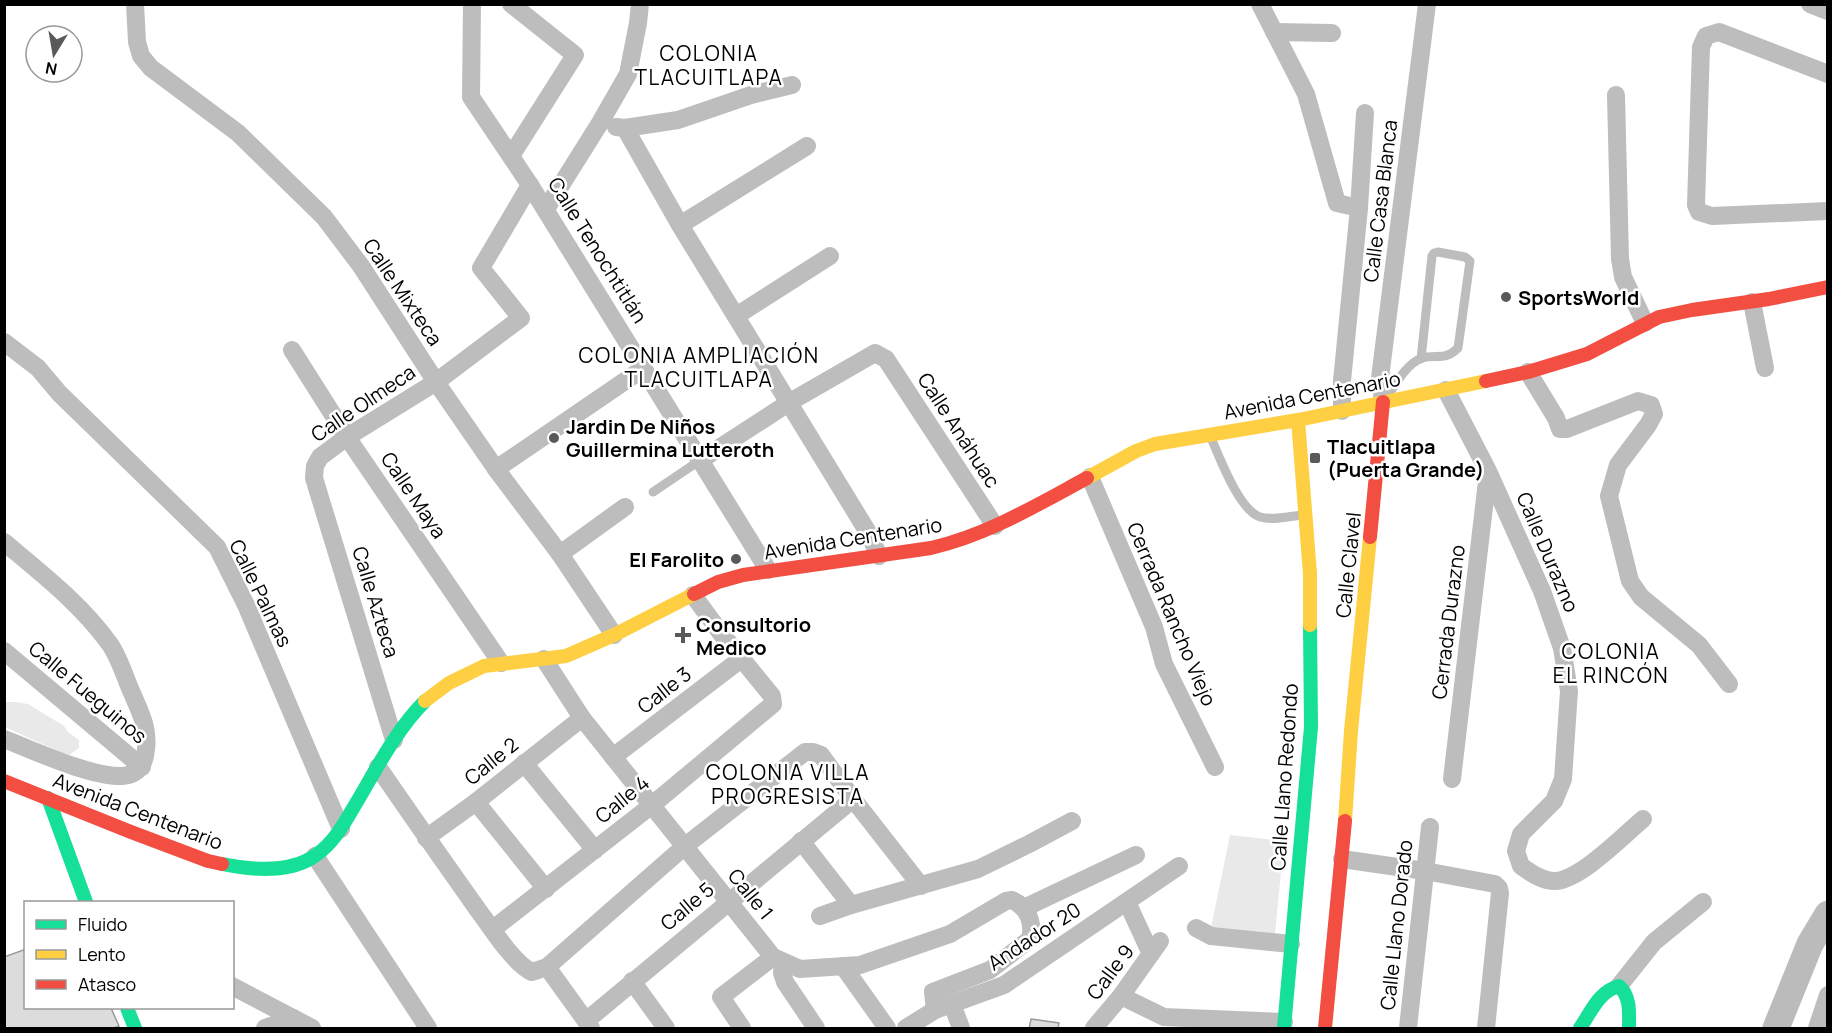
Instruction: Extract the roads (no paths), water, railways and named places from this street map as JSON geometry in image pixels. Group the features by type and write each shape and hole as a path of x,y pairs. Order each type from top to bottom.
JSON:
{"main road":[{"name":"Avenida Centenario","path":"4,782 208,861 241,868 273,869 295,865 315,856 341,829 394,740 423,703 435,692 484,666 566,656 614,635 718,582 768,570 942,546 970,537 1021,514 1136,451 1155,444 1298,420 1528,372 1587,354 1645,323 1672,314 1752,302 1827,286"},
{"name":"Calle Clavel","path":"1342,859 1346,731 1383,402"},
{"name":"Calle Llano Redondo","path":"1284,1025 1316,728 1310,574 1298,420"},
{"path":"48,798 85,901"},
{"path":"1325,1029 1342,859"},
{"path":"1580,1029 1604,992 1619,986 1624,989 1628,998 1629,1029"},
{"path":"127,1009 135,1029"}],"street":[{"name":"Calle Mixteca","path":"135,4 137,42 141,56 151,68 238,133 324,217 361,266 496,470 560,554 614,635"},
{"name":"Calle Tenochtitlán","path":"472,4 471,97 546,209 768,570"},
{"path":"511,4 575,56 511,156"},
{"path":"546,209 628,74 640,4"},
{"path":"1260,4 1306,94 1337,203 1359,208"},
{"name":"Calle Casa Blanca","path":"1383,402 1380,378 1427,4"},
{"path":"1809,4 1827,11"},
{"path":"1274,32 1332,33"},
{"path":"1827,74 1719,32 1707,36 1701,47 1696,205 1699,212 1712,216 1827,211"},
{"path":"600,123 625,128 678,120 751,95 792,85"},
{"path":"1616,95 1620,258 1623,276 1645,323"},
{"path":"1342,411 1342,381 1359,208 1365,113"},
{"path":"625,128 680,225 869,534 879,556"},
{"path":"680,225 807,146"},
{"name":"Calle Olmeca","path":"314,478 315,466 320,457 435,381 521,318 481,268 530,184"},
{"path":"736,316 830,255"},
{"path":"1752,302 1765,368"},
{"name":"Calle Palmas","path":"4,342 38,368 58,393 217,547 246,605 341,829"},
{"name":"Calle Maya","path":"292,350 347,437 501,663"},
{"name":"Calle Anáhuac","path":"790,402 869,355 875,353 886,359 995,526"},
{"path":"496,470 644,368"},
{"path":"1528,372 1556,418 1560,429 1567,429 1638,401 1651,405 1654,414 1618,465 1609,496 1630,581 1641,597 1699,645 1728,684"},
{"name":"Calle Durazno","path":"1446,390 1488,471 1542,591 1563,648 1569,691 1563,779 1554,801 1521,834 1516,851 1521,866 1538,877 1554,881 1569,878 1585,868 1643,819"},
{"path":"699,461 790,402"},
{"name":"Cerrada Durazno","path":"1452,779 1488,471"},
{"name":"Cerrada Rancho Viejo","path":"1090,477 1154,627 1164,664 1215,767"},
{"name":"Calle Azteca","path":"314,478 394,740"},
{"path":"560,554 625,507"},
{"name":"Calle Fueguinos","path":"4,542 74,604 111,645 146,726 147,740 146,755 142,766 134,774 123,776 105,775 4,739"},
{"path":"693,595 741,659"},
{"name":"Calle Fueguinos","path":"4,651 142,766"},
{"name":"Calle 1","path":"544,659 582,718 778,959"},
{"name":"Calle 4","path":"493,929 652,805 772,704 772,696 741,659"},
{"name":"Calle 3","path":"614,757 741,659"},
{"name":"Calle 2","path":"426,838 476,802 582,718"},
{"path":"378,766 426,838 493,929 519,963 529,971 547,967 685,846 804,752 821,755 853,800 921,886"},
{"path":"524,763 595,850"},
{"name":"Calle 5","path":"589,1025 632,981 853,800"},
{"path":"476,802 546,889"},
{"path":"820,916 978,869 1071,821"},
{"name":"Calle Llano Dorado","path":"1408,1029 1430,827"},
{"path":"801,842 850,906"},
{"path":"1024,908 1136,855"},
{"path":"315,856 428,1029"},
{"path":"1342,859 1425,871 1495,884 1499,888 1486,1029"},
{"name":"Andador 20","path":"906,1029 943,1007 1004,985 1179,866"},
{"path":"778,959 800,969 860,965 950,934 1006,901 1012,900 1024,908 1031,923 1030,939 990,970 933,992 961,1029"},
{"name":"Calle 9","path":"1094,1029 1156,948 1127,902"},
{"path":"1619,986 1654,942 1703,902"},
{"path":"1197,928 1211,936 1291,944"},
{"path":"742,1029 721,997 778,959"},
{"path":"778,959 785,982 816,1029"},
{"path":"843,966 887,1029"},
{"path":"547,967 589,1025"},
{"path":"632,981 666,1029"},
{"path":"234,987 312,1029"},
{"path":"1818,1029 1827,995"},
{"path":"1121,996 1164,1017 1284,1025"},
{"path":"265,1029 293,1018"}],"lane":[{"path":"1383,402 1406,370 1421,359 1451,355 1458,348 1470,261 1465,257 1438,252 1432,256 1421,359"},
{"path":"1209,434 1242,504 1251,513 1262,518 1305,515"},
{"path":"653,492 699,461"}],"waterway":[{"path":"1776,1028 1810,944 1828,914"}],"place":[{"name":"SportsWorld","path":"1506,297"},
{"name":"Jardin De Niños Guillermina Lutteroth","path":"554,438"},
{"name":"Tlacuitlapa (Puerta Grande)","path":"1315,458"},
{"name":"El Farolito","path":"736,559"},
{"name":"Consultorio Medico","path":"683,635"}],"district":[{"name":"COLONIA TLACUITLAPA","path":"709,65"},
{"name":"COLONIA AMPLIACIÓN TLACUITLAPA","path":"699,367"},
{"name":"COLONIA EL RINCÓN","path":"1611,663"},
{"name":"COLONIA VILLA PROGRESISTA","path":"788,784"}]}
